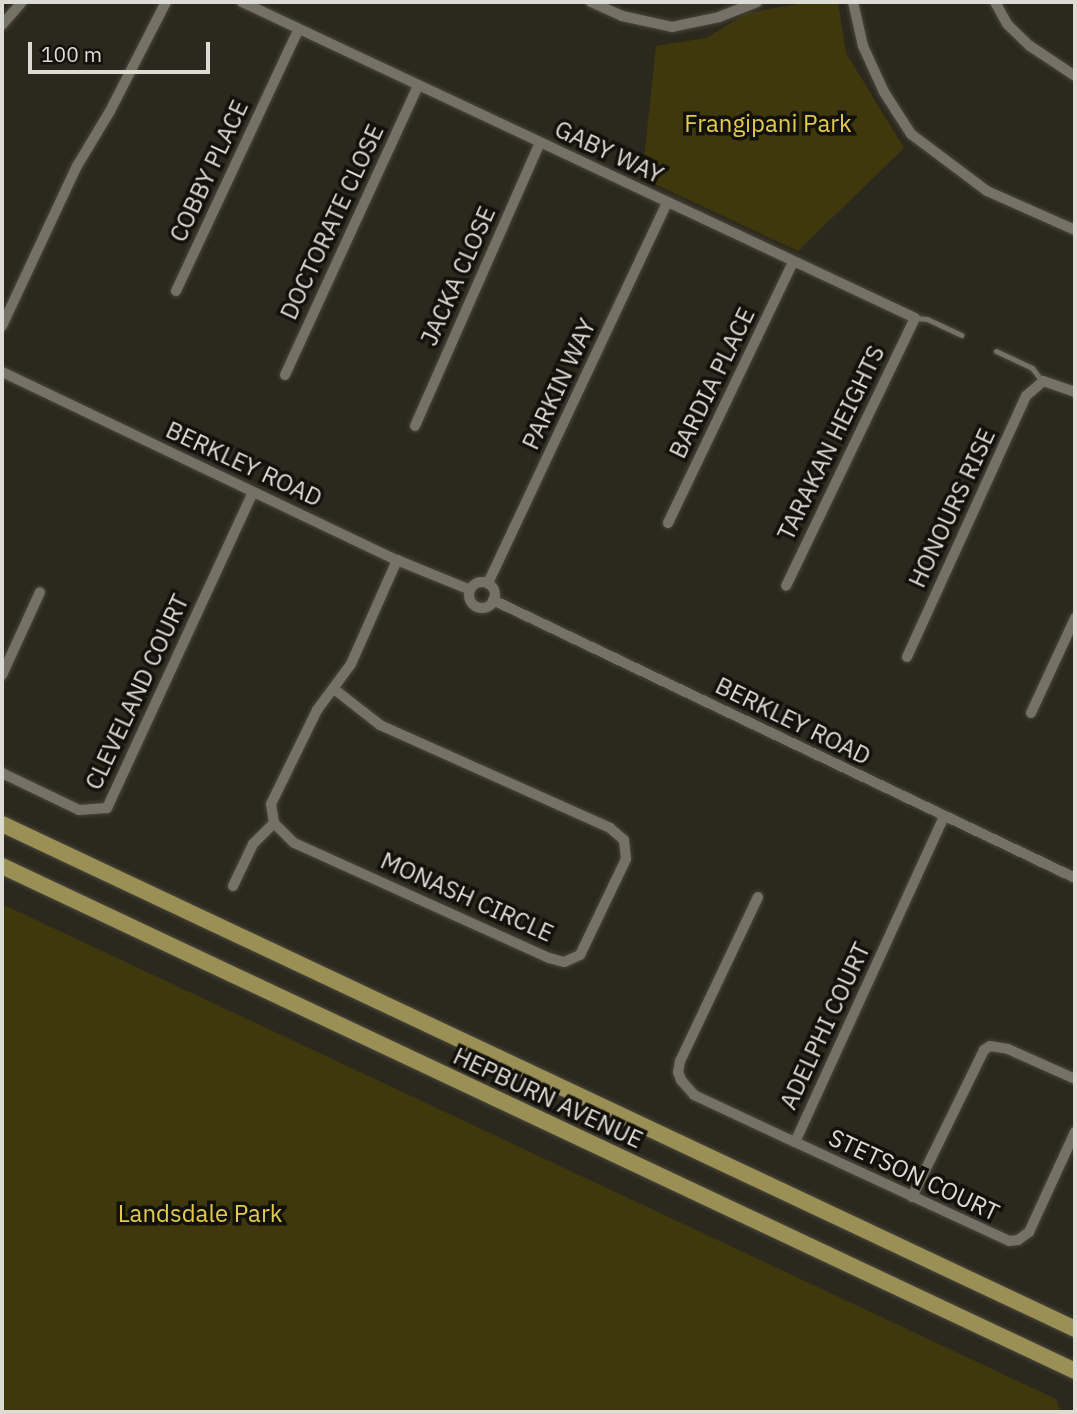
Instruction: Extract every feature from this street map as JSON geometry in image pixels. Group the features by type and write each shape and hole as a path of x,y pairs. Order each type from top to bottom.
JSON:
{"main road":[{"name":"HEPBURN AVENUE","path":"2,824 1075,1329"},
{"name":"HEPBURN AVENUE","path":"2,866 1075,1371"},
{"path":"1039,1312 1075,1335"}],"street":[{"path":"2,25 22,2"},
{"path":"2,326 77,166 110,111 166,2"},
{"name":"GABY WAY","path":"242,2 915,318"},
{"path":"591,2 622,16 671,27 719,17 757,2"},
{"path":"853,2 863,46 884,92 911,134 987,191 1075,230"},
{"path":"995,2 1007,24 1030,46 1075,76"},
{"name":"COBBY PLACE","path":"176,291 298,30"},
{"name":"DOCTORATE CLOSE","path":"285,375 418,86"},
{"name":"JACKA CLOSE","path":"415,426 540,143"},
{"name":"PARKIN WAY","path":"488,583 667,202"},
{"name":"BARDIA PLACE","path":"668,523 793,262"},
{"name":"TARAKAN HEIGHTS","path":"786,586 915,318"},
{"name":"BERKLEY ROAD","path":"2,372 397,560 470,590"},
{"path":"1042,381 1075,392"},
{"name":"HONOURS RISE","path":"907,657 1026,396 1042,381"},
{"name":"CLEVELAND COURT","path":"2,773 79,810 107,808 253,492"},
{"path":"233,886 253,844 274,822 271,804 317,710 351,664 397,560"},
{"path":"477,583 488,583 494,590 493,600 486,607 477,606 470,600 470,590 477,583"},
{"path":"2,675 40,592"},
{"name":"BERKLEY ROAD","path":"493,600 1075,877"},
{"path":"1031,713 1075,618"},
{"name":"MONASH CIRCLE","path":"274,822 294,843 564,962 580,955 626,859 624,840 610,828 380,725 334,689"},
{"name":"ADELPHI COURT","path":"758,897 680,1061 678,1072 681,1080 694,1095 794,1142 944,816"},
{"path":"912,1197 984,1050 990,1046 1008,1049 1075,1079"},
{"name":"STETSON COURT","path":"794,1142 1000,1239 1018,1240 1029,1232 1075,1132"}],"lane":[{"name":"GABY WAY","path":"915,318 928,319 961,335"},
{"path":"996,351 1032,368 1042,381"}],"green space":[{"name":"Frangipani Park","path":"809,2 838,2 846,53 904,148 798,251 642,178 656,46 706,38 747,13"},
{"name":"Landsdale Park","path":"2,904 1056,1399 1061,1412 2,1412"}]}
